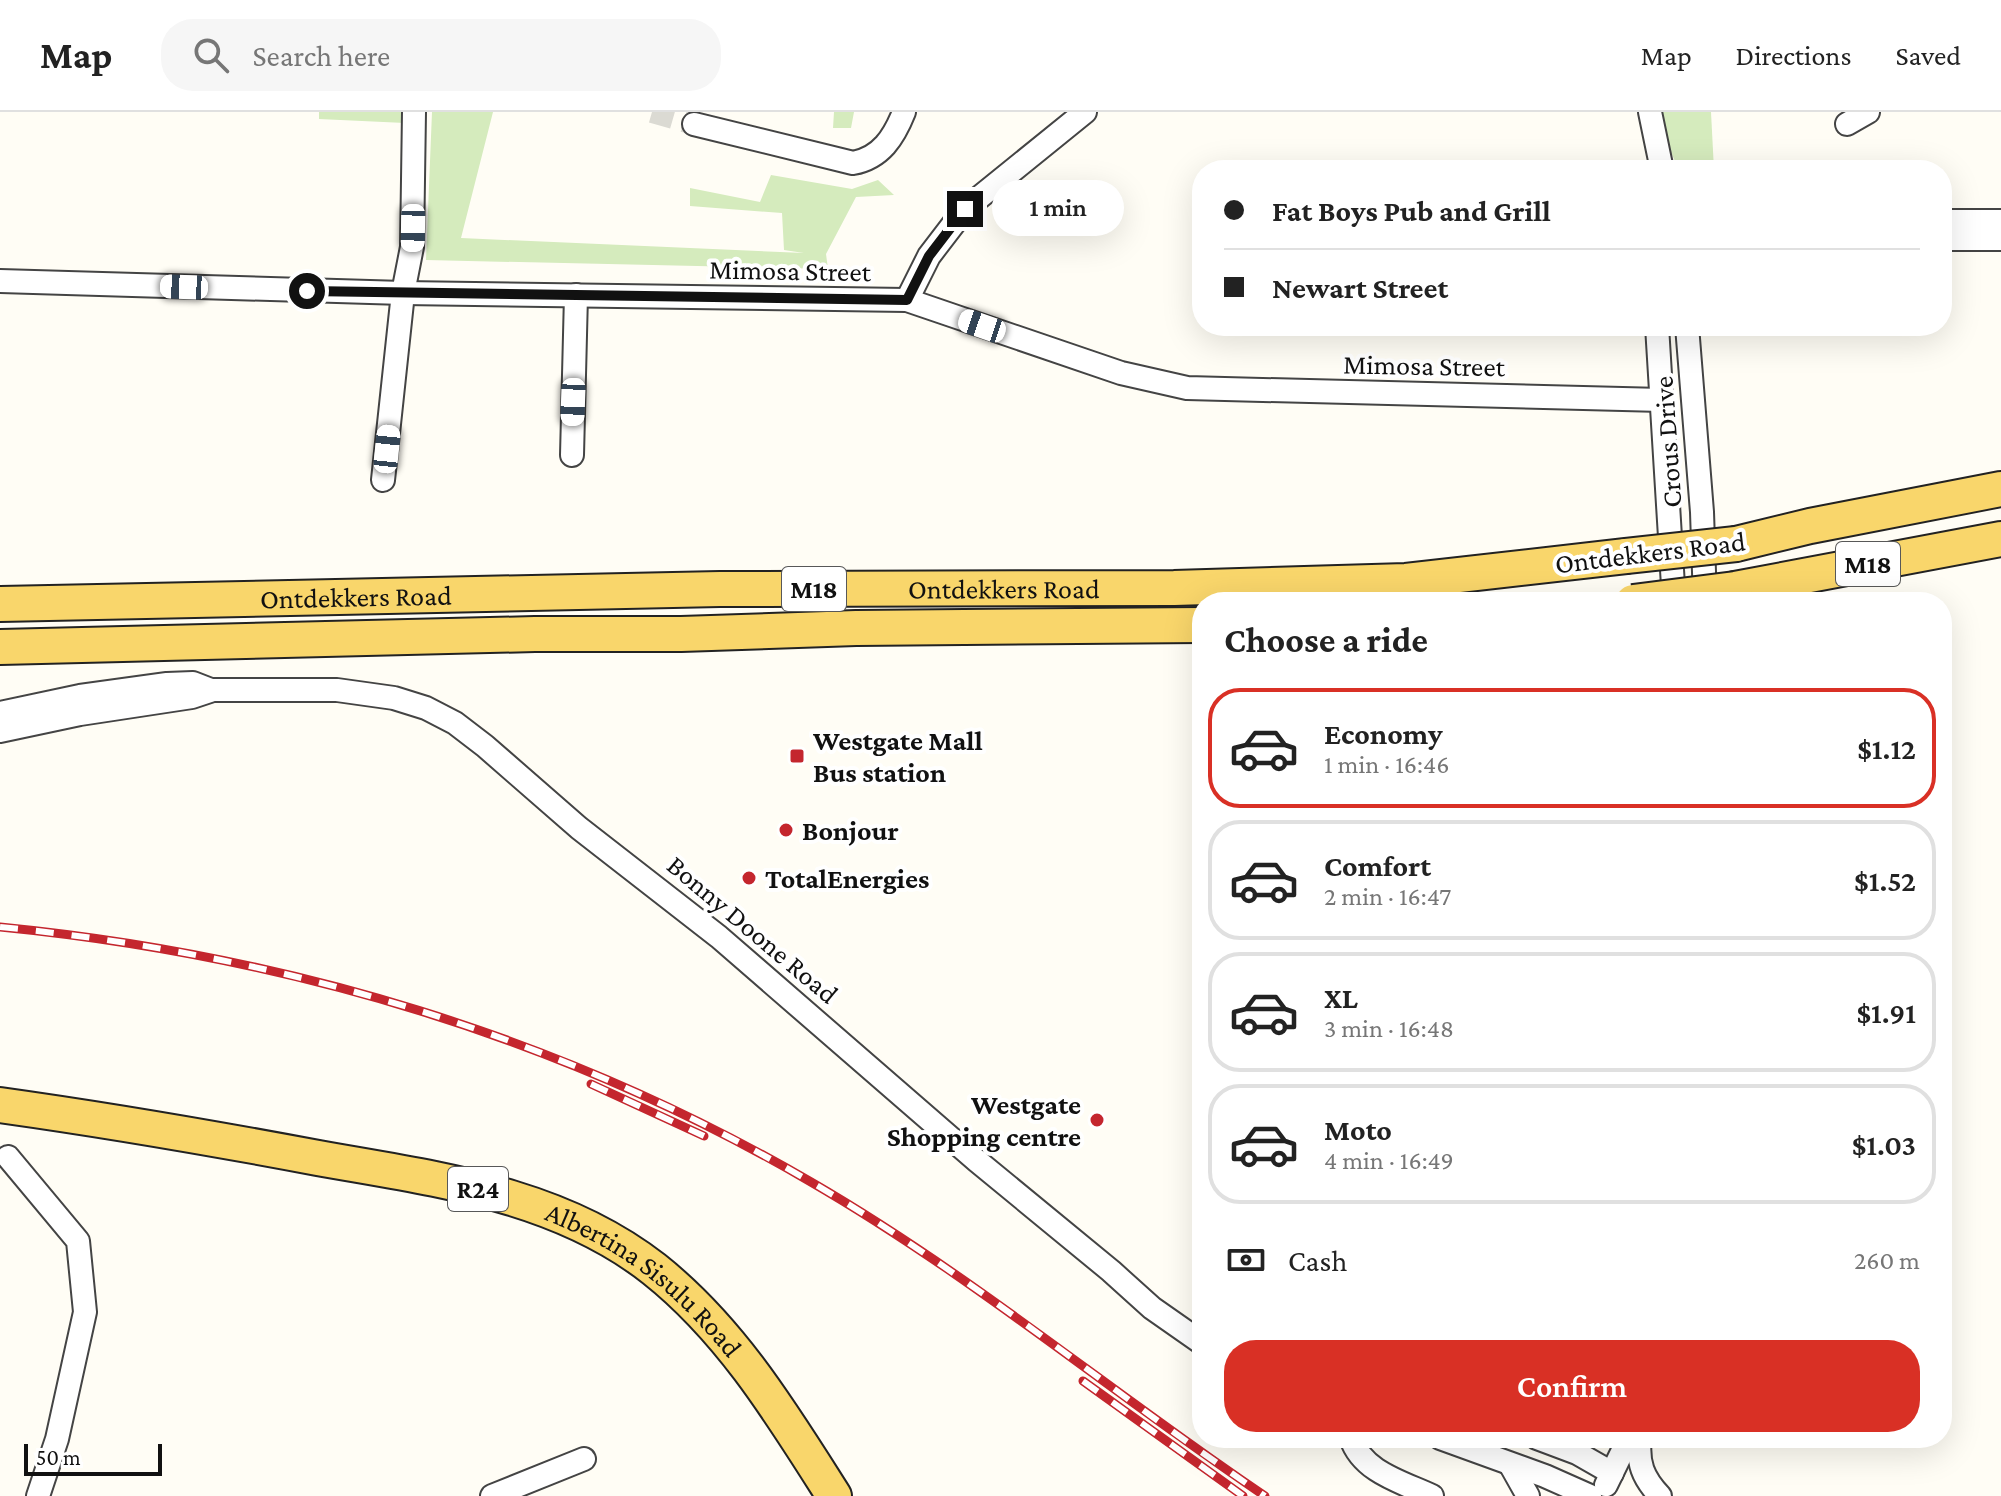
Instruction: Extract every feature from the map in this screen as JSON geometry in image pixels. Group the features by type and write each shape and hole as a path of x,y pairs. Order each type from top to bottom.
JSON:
{"main road":[{"path":"1810,526 2001,464"},
{"name":"Ontdekkers Road","path":"0,604 704,589 1236,586 1406,581 1736,544 1810,526 2001,489"},
{"name":"Ontdekkers Road","path":"1740,592 2001,539"},
{"name":"Ontdekkers Road","path":"0,647 856,628 1192,625"},
{"name":"Albertina Sisulu Road","path":"0,1105 139,1124 453,1183 527,1201 577,1221 653,1268 724,1335 834,1496"}],"street":[{"path":"383,480 403,293 412,247 414,112"},
{"path":"694,124 853,163 864,161 885,147 895,134 904,112"},
{"path":"907,300 929,256 965,209 1085,112"},
{"path":"1847,124 1868,112"},
{"path":"1645,160 1647,116"},
{"path":"1647,116 1659,160"},
{"path":"1647,116 1666,160"},
{"path":"1952,221 2001,221"},
{"path":"1952,239 2001,239"},
{"name":"Mimosa Street","path":"0,281 403,293 907,300 1121,373 1187,388 1662,400"},
{"path":"572,455 576,295"},
{"name":"Crous Drive","path":"1658,336 1673,592"},
{"name":"Crous Drive","path":"1689,336 1702,512 1719,592"},
{"name":"Bonny Doone Road","path":"0,713 80,696 167,684 193,683 211,690"},
{"name":"Bonny Doone Road","path":"0,731 92,711 192,697 211,690 337,690 394,698 426,708 455,723 485,746 579,828 719,937 976,1160 1152,1308 1192,1336"},
{"path":"8,1157 78,1241 85,1312 57,1439 38,1496"},
{"path":"1355,1448 1371,1466 1432,1496"},
{"path":"1470,1448 1510,1464 1560,1490 1590,1496"},
{"path":"1560,1490 1582,1448"},
{"path":"1585,1448 1612,1473"},
{"path":"1599,1496 1624,1448"},
{"path":"1640,1448 1641,1470 1648,1484 1660,1496"},
{"path":"492,1496 584,1459"},
{"path":"1510,1464 1528,1496"}],"green space":[{"path":"319,112 407,112 405,123 319,119"},
{"path":"432,112 493,112 461,238 804,253 784,250 782,213 690,206 690,188 760,202 771,175 852,189 878,180 894,195 856,197 826,254 828,269 426,260"},
{"path":"834,112 854,112 851,128 833,128"},
{"path":"1658,112 1711,112 1713,160 1674,160"}],"tunnel":[{"path":"652,112 694,124"}],"railway":[{"path":"0,927 107,940 212,958 317,982 419,1011 520,1045 619,1085 716,1131 870,1218 928,1255 1192,1445"},
{"path":"591,1084 704,1136"},
{"path":"1083,1381 1243,1496"},
{"path":"1196,1448 1265,1496"}],"place":[{"name":"Westgate Mall Bus station","path":"797,756"},
{"name":"Bonjour","path":"786,830"},
{"name":"TotalEnergies","path":"749,878"},
{"name":"Westgate Shopping centre","path":"1097,1120"}],"route":[{"path":"307,291 907,300 929,256 965,209"}]}
